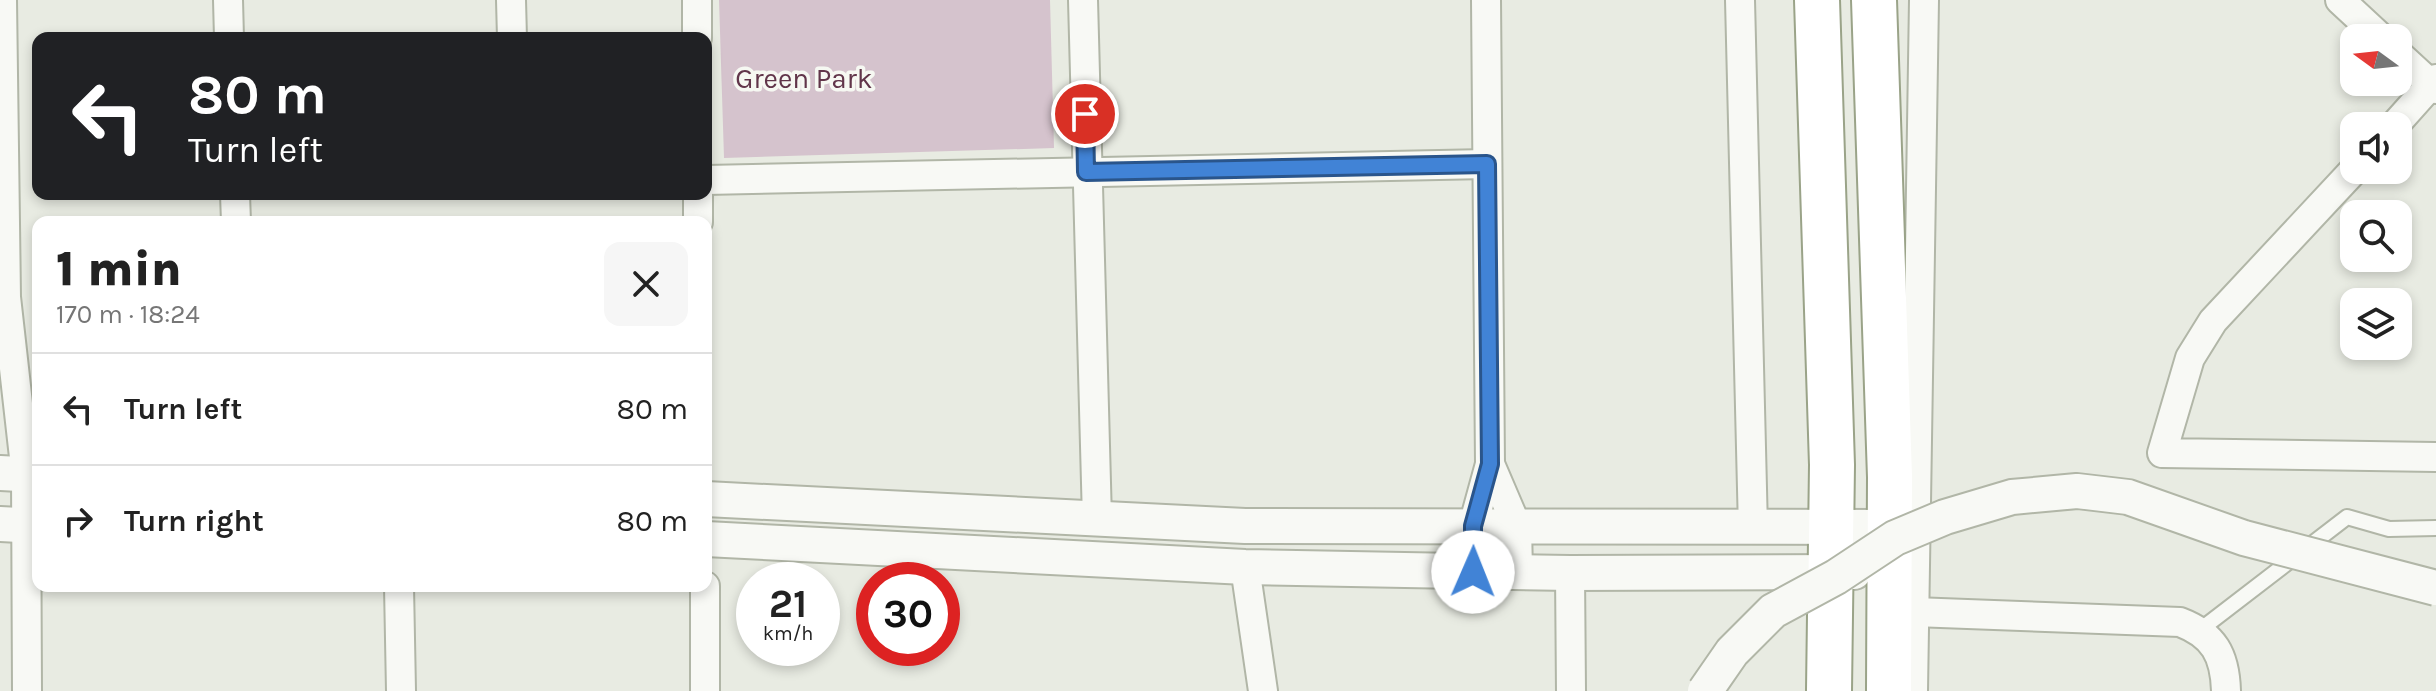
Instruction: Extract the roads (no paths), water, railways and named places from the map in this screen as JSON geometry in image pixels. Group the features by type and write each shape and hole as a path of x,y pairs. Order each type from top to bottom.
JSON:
{"highway":[{"path":"1817,0 1832,465 1829,691"},
{"path":"1874,0 1890,477 1889,691"}],"street":[{"path":"2,0 6,297 21,474 27,691"},
{"path":"228,0 229,32"},
{"path":"511,0 512,32"},
{"path":"697,0 697,32"},
{"path":"1083,0 1097,520"},
{"path":"1473,572 1473,526 1490,464 1486,0"},
{"path":"1740,0 1753,529"},
{"path":"1913,691 1924,0"},
{"path":"2340,0 2366,24"},
{"path":"2407,112 2434,84 2412,66"},
{"path":"712,180 1487,164"},
{"path":"2341,184 2213,321 2190,358 2162,453 2436,457"},
{"path":"1490,464 1517,527 1518,571"},
{"path":"1705,691 1732,652 1773,611 1836,577 1895,538 1945,517 2012,497 2077,491 2128,497 2244,538 2436,588"},
{"path":"712,499 1245,526 1890,527"},
{"path":"1245,526 1245,567 1263,691"},
{"path":"712,539 1245,567 1570,573 1890,571"},
{"path":"1570,573 1571,691"},
{"path":"399,592 401,691"},
{"path":"705,592 705,691"},
{"path":"1914,612 2180,622 2200,630 2219,648 2226,671 2226,691"}],"lane":[{"path":"2200,630 2347,517 2389,529 2436,528"}],"park label":[{"name":"Green Park","path":"804,78"}]}
